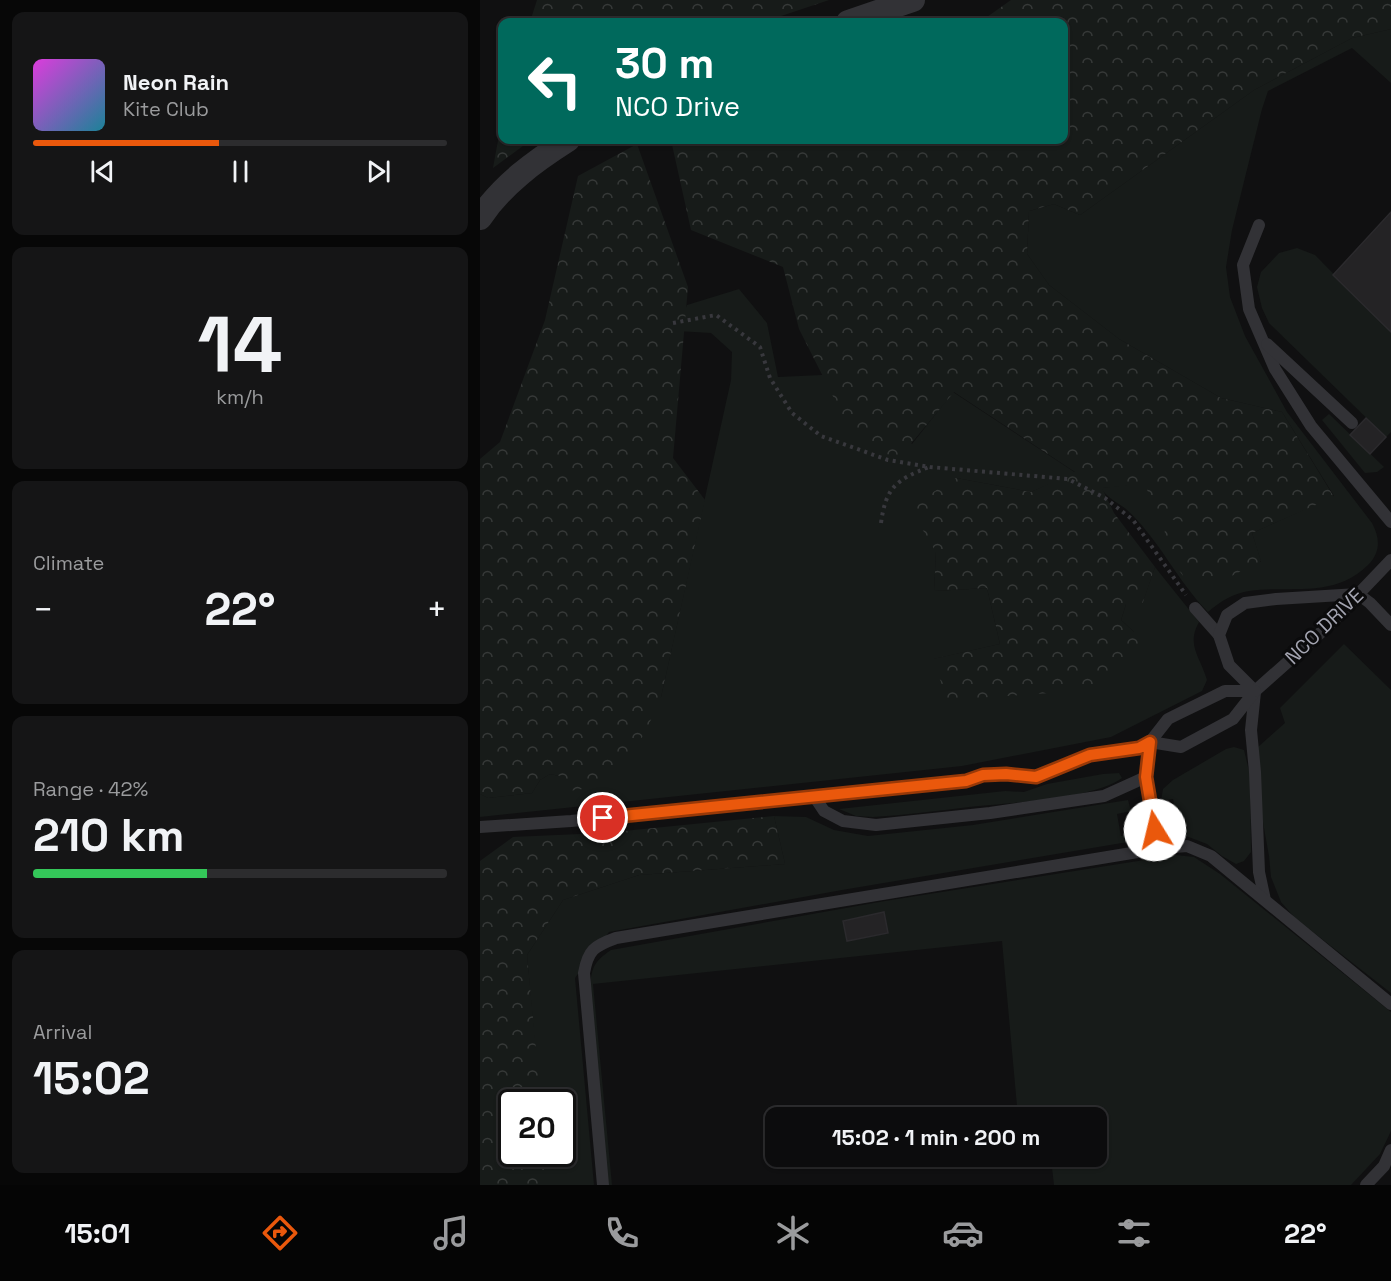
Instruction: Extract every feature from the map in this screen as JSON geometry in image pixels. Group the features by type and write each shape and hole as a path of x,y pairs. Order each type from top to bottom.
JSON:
{"street":[{"path":"860,18 913,0"},
{"path":"480,218 494,199 527,168 562,144"}],"lane":[{"path":"1258,225 1243,264 1249,309 1275,369 1311,426 1391,522"},
{"path":"1263,340 1352,423"},
{"name":"NCO DRIVE","path":"480,827 572,821 966,781 983,775 1006,774 1036,777 1090,755 1139,748 1150,742 1181,747 1233,719 1255,691 1327,627 1391,560"},
{"path":"1219,635 1227,615 1245,603 1358,594 1391,625"},
{"path":"1195,608 1219,635 1229,665 1255,691"},
{"path":"1155,830 1146,777 1150,742 1168,719 1186,710 1225,692 1255,691"},
{"path":"1255,691 1251,730 1255,772 1258,872 1265,900"},
{"path":"814,796 824,811 843,821 876,825 990,813 1104,796 1146,777"},
{"path":"603,1185 584,973 587,956 600,944 616,938 1162,848 1187,846 1211,856 1391,1004"},
{"path":"1366,1185 1384,1167 1391,1150"}],"path":[{"path":"673,323 716,315 760,347 771,378 792,413 821,436 888,460 930,467 1068,479 1105,498 1133,520 1195,608"},
{"path":"880,523 884,500 903,477 930,467"}],"green space":[{"path":"537,0 829,0 775,18 531,18"},
{"path":"1011,0 1391,0 1391,29 1352,38 1254,90 1080,215 1054,204 1029,211 1027,254 1049,285 1119,339 1221,398 1282,412 1334,497 1252,533 1261,561 1216,584 1189,584 1162,547 1165,530 1191,523 1157,517 1145,484 1102,488 1114,513 1155,567 1142,605 1126,604 1121,620 1134,632 1142,645 1096,690 947,700 933,659 1000,644 987,588 934,591 936,552 909,507 956,478 1031,492 1075,472 954,392 900,457 871,451 851,432 799,329 783,267 691,230 672,144 1068,144 1068,18 986,18"},
{"path":"1391,29 1391,83 1352,48 1268,91 1232,230 1226,267 1230,297 1245,336 1287,412 1372,523 1378,539 1377,550 1368,565 1355,576 1341,583 1326,587 1243,592 1227,598 1208,612 1138,521 1106,495 1101,488 1145,483 1193,523 1261,562 1252,533 1334,496 1282,412 1221,398 1119,339 1049,285 1027,254 1029,211 1054,204 1080,215 1254,90 1352,38"},
{"path":"498,141 498,144 526,144 493,168"},
{"path":"637,144 688,287 673,458 705,500 661,697 645,733 609,785 569,791 560,776 550,774 540,780 532,793 488,798 480,794 480,459 500,442 545,320 578,176"},
{"path":"1297,248 1315,255 1391,332 1391,432 1386,437 1269,323 1262,308 1257,287 1261,272 1279,253"},
{"path":"739,289 767,323 778,377 843,374 912,444 953,392 1076,473 1031,492 956,478 936,552 934,591 987,588 1000,644 934,659 1134,632 1121,620 1126,604 1142,604 1155,567 1199,622 1195,630 1194,644 1207,680 1202,691 1111,737 962,766 480,817 480,794 488,798 532,793 540,780 550,774 560,776 661,697 731,380 732,352 711,333 677,331 687,305"},
{"path":"1329,414 1384,467 1377,472 1365,473 1322,420"},
{"path":"1344,644 1391,690 1391,993 1295,918 1281,902 1271,877 1262,817 1258,747 1285,723 1280,708"},
{"path":"1234,747 1244,750 1250,775 1251,852 1244,861 1236,864 1207,844 1186,836 1122,843 609,932 575,978 594,1185 548,1185 546,1167 576,1167 576,1089 539,1089 527,955 563,900 639,875 785,864 774,816 806,817 834,830 868,836 973,825 1128,800 1131,811 1117,814 1121,836 1179,826 1173,799 1161,801 1163,789 1173,780 1226,749"},
{"path":"1119,773 1122,778 1109,785 1092,791 1049,799 873,817 856,816 839,809 1005,791 1024,792 1047,784"},
{"path":"774,816 785,864 639,875 563,900 527,955 540,1089 498,1089 498,1167 547,1167 549,1185 480,1185 480,861 513,837 604,833"},
{"path":"1176,855 1194,857 1220,874 1391,1012 1391,1131 1380,1154 1351,1185 1054,1185 1052,1167 1107,1167 1107,1107 1017,1107 1002,941 593,984 612,1185 608,1185 589,995 593,969 599,960 611,950 885,901","holes":["884,912 888,933 847,941 843,921"]}],"building":[{"path":"1391,212 1391,332 1333,275"},
{"path":"1366,418 1386,437 1370,454 1350,435"},
{"path":"884,912 888,933 847,941 843,921"}],"route":[{"path":"603,818 966,781 983,775 1006,774 1036,777 1090,755 1139,748 1150,742 1146,777 1155,830"}]}
